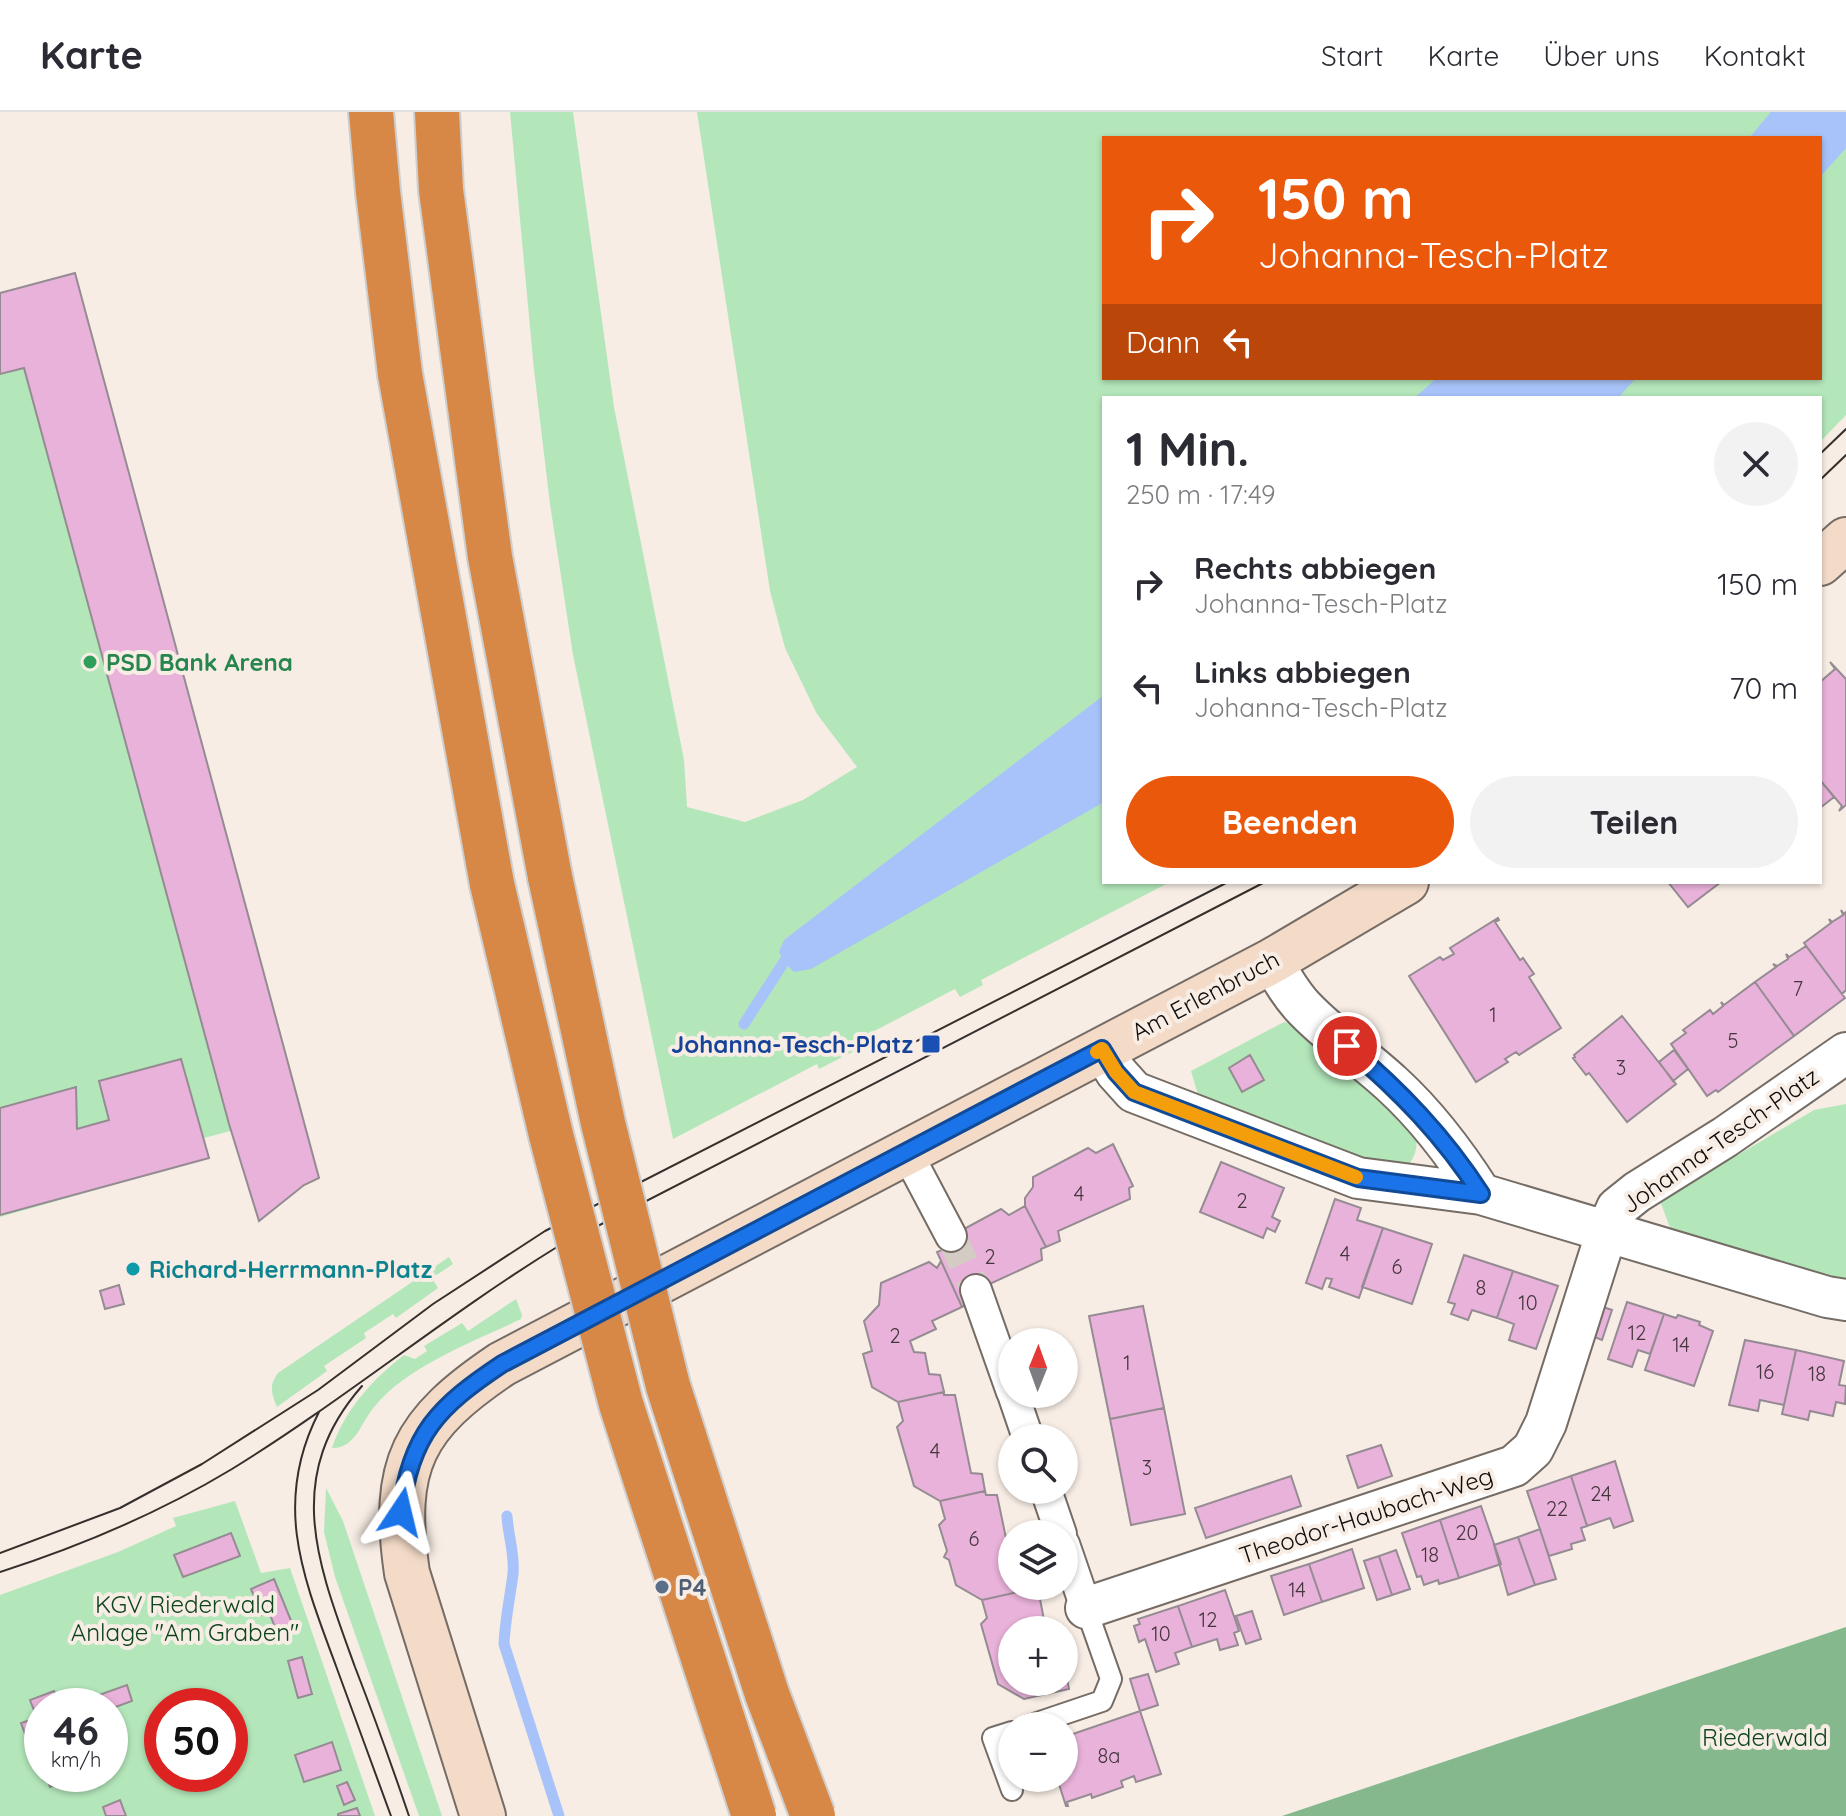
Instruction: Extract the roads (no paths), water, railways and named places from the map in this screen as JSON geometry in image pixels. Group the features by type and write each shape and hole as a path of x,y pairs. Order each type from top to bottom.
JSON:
{"highway":[{"path":"358,112 378,192"},
{"path":"371,112 400,374 492,884 551,1135 621,1404 754,1816"},
{"path":"437,112 441,190 490,557 550,877 603,1123 668,1386 767,1694 813,1816"}],"main road":[{"path":"1822,561 1846,540"},
{"name":"Am Erlenbruch","path":"483,1816 407,1573 401,1512 410,1462 437,1415 464,1390 502,1364 1272,961 1403,884"}],"street":[{"path":"1272,961 1303,1007 1392,1084 1437,1131 1457,1155 1481,1194"},
{"name":"Johanna-Tesch-Platz","path":"1102,1049 1116,1072 1134,1092 1335,1171 1378,1182 1481,1194 1827,1297 1846,1300"},
{"name":"Johanna-Tesch-Platz","path":"1607,1231 1617,1208 1637,1192 1725,1137 1845,1055"},
{"path":"906,1151 951,1236"},
{"name":"Theodor-Haubach-Weg","path":"1086,1608 1514,1466 1533,1449 1546,1423 1607,1231"},
{"path":"976,1290 998,1353"},
{"path":"1078,1585 1086,1608"}],"lane":[{"path":"605,1309 628,1394"},
{"path":"1069,1712 1102,1701 1111,1679 1086,1608"}],"water":[{"path":"1771,112 1846,112 1846,148 1822,175 1822,136 1751,136"},
{"path":"1435,380 1634,380 1620,396 1416,396"},
{"path":"1102,697 1102,803 811,969 794,972 784,962 779,952 784,940"}],"waterway":[{"path":"744,1024 784,962"},
{"path":"507,1516 513,1574 504,1644 559,1816"}],"tunnel":[{"path":"951,1236 976,1290"}],"tram line":[{"path":"1822,452 1846,429"},
{"path":"1822,478 1846,455"},
{"path":"0,1553 120,1508 202,1464 318,1390 433,1304 545,1231 1224,884"},
{"path":"0,1572 119,1527 204,1485 274,1442 557,1247 1261,884"},
{"path":"362,1386 337,1420 322,1455 315,1489 315,1524 330,1594 409,1816"},
{"path":"319,1412 305,1445 297,1478 295,1509 298,1540 313,1602 391,1816"}],"place":[{"name":"PSD Bank Arena","path":"90,662"},
{"name":"Johanna-Tesch-Platz","path":"931,1044"},
{"name":"Richard-Herrmann-Platz","path":"133,1269"},
{"name":"P4","path":"662,1587"}],"park label":[{"name":"KGV Riederwald Anlage \"Am Graben\"","path":"185,1618"},
{"name":"Riederwald","path":"1765,1737"}]}
